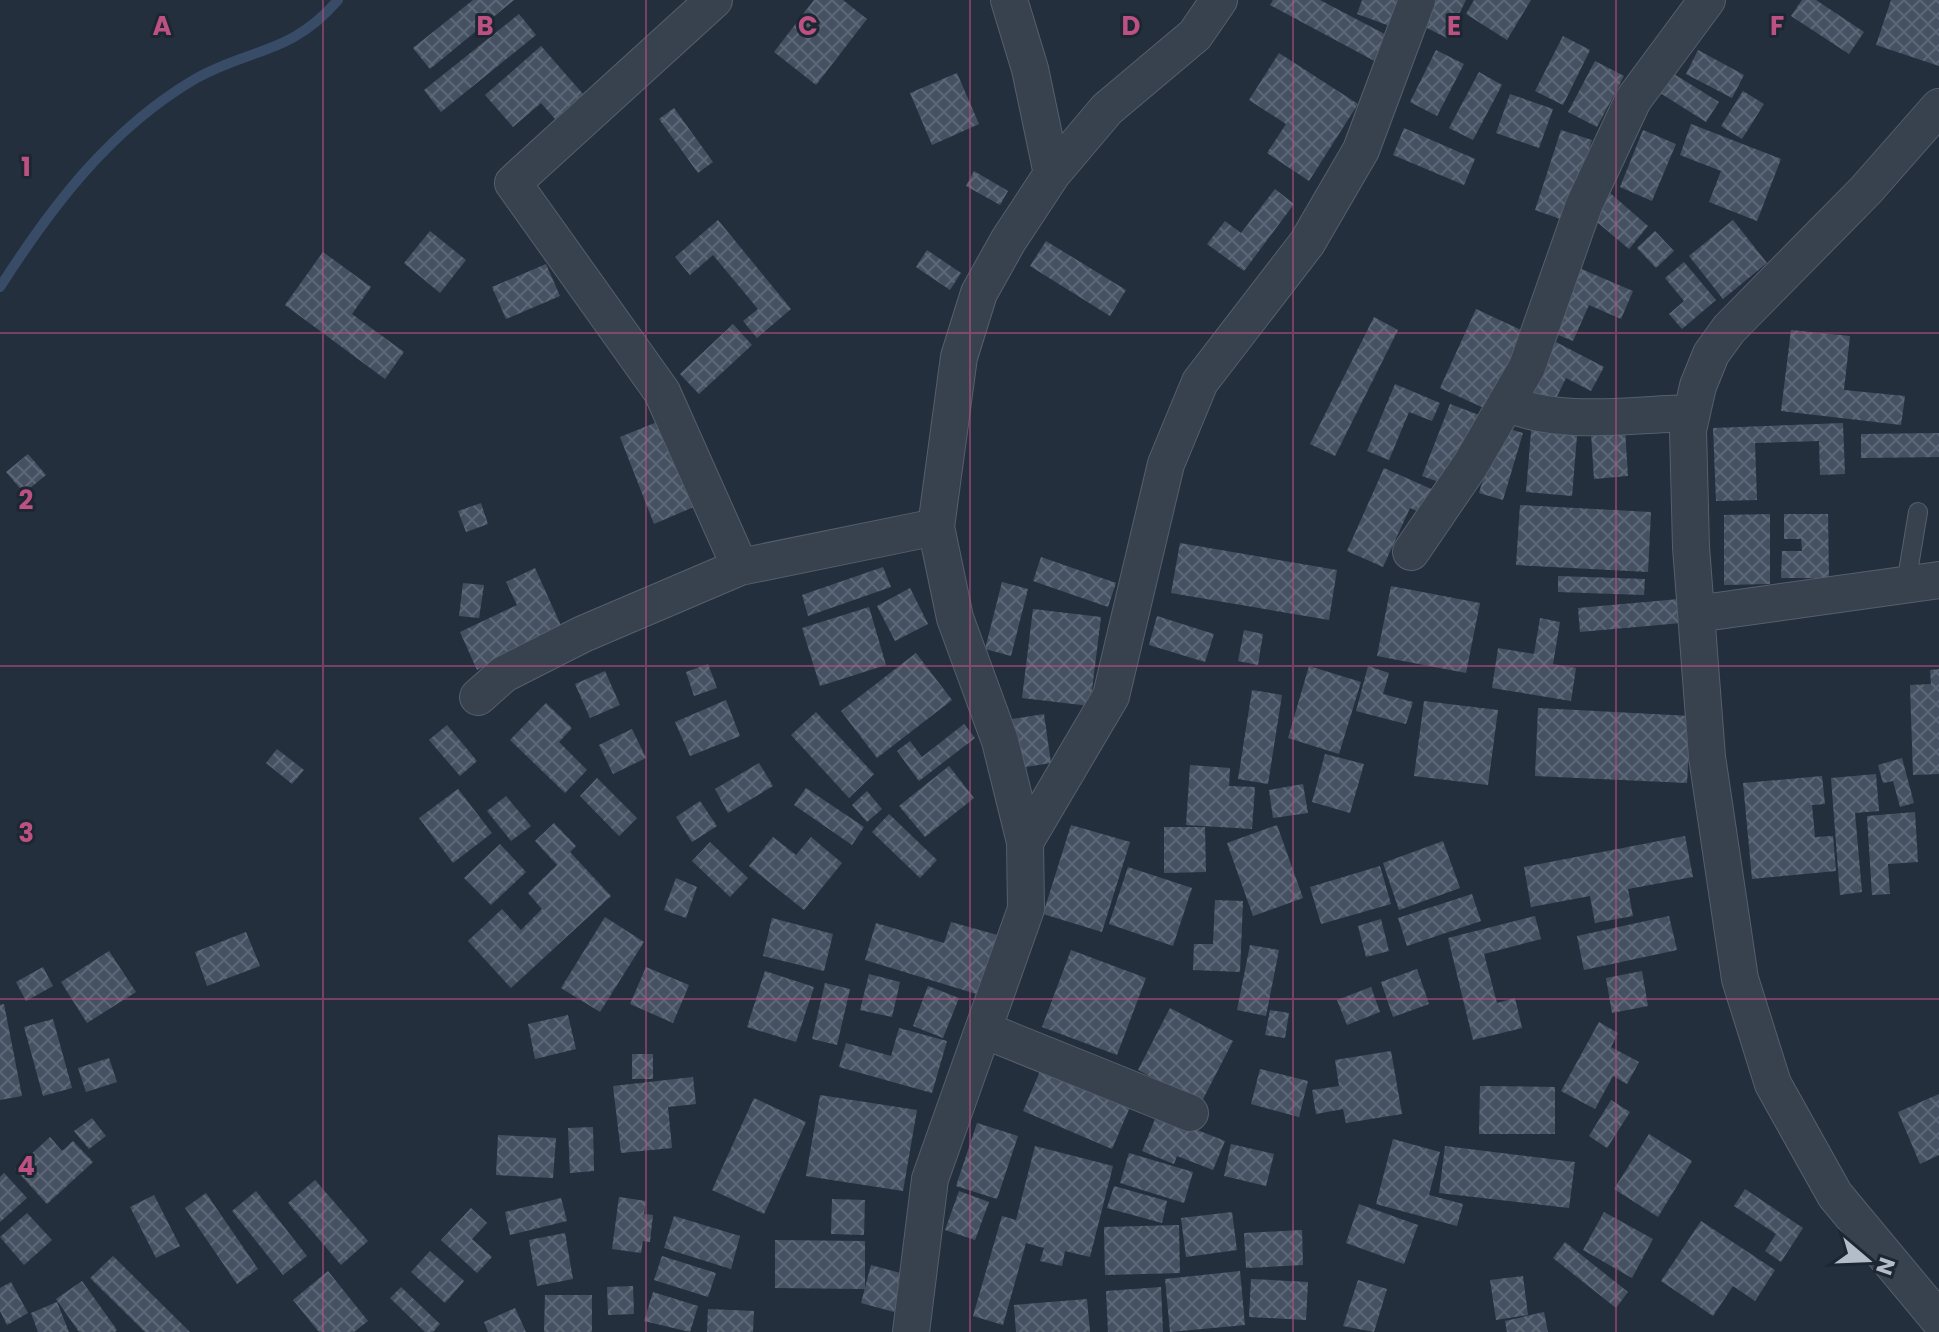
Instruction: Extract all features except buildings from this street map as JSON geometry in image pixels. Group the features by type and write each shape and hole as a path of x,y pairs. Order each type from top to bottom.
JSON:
{"street":[{"path":"714,0 513,183 662,392 740,567"},
{"path":"1009,0 1030,69 1052,174"},
{"path":"911,1332 930,1179 1026,909 1025,842 1000,741 955,618 936,527 959,357 979,293 1008,241 1052,174 1107,109 1195,35 1219,0"},
{"path":"1025,842 1111,696 1166,464 1200,382 1307,243 1361,150 1417,0"},
{"path":"1411,552 1471,464 1532,353 1584,205 1633,100 1707,0"},
{"path":"1939,107 1866,190 1729,329 1711,354 1688,430 1696,614 1707,757 1740,979 1773,1084 1835,1195 1939,1320"},
{"path":"1506,403 1533,414 1558,416 1692,413"},
{"path":"478,697 504,674 583,634 740,567 936,527"},
{"path":"1696,614 1922,582"},
{"path":"984,1030 1190,1113"}],"lane":[{"path":"1918,512 1922,582"}],"waterway":[{"path":"0,287 62,199 85,171 136,121 195,79 303,31 338,0"}]}
